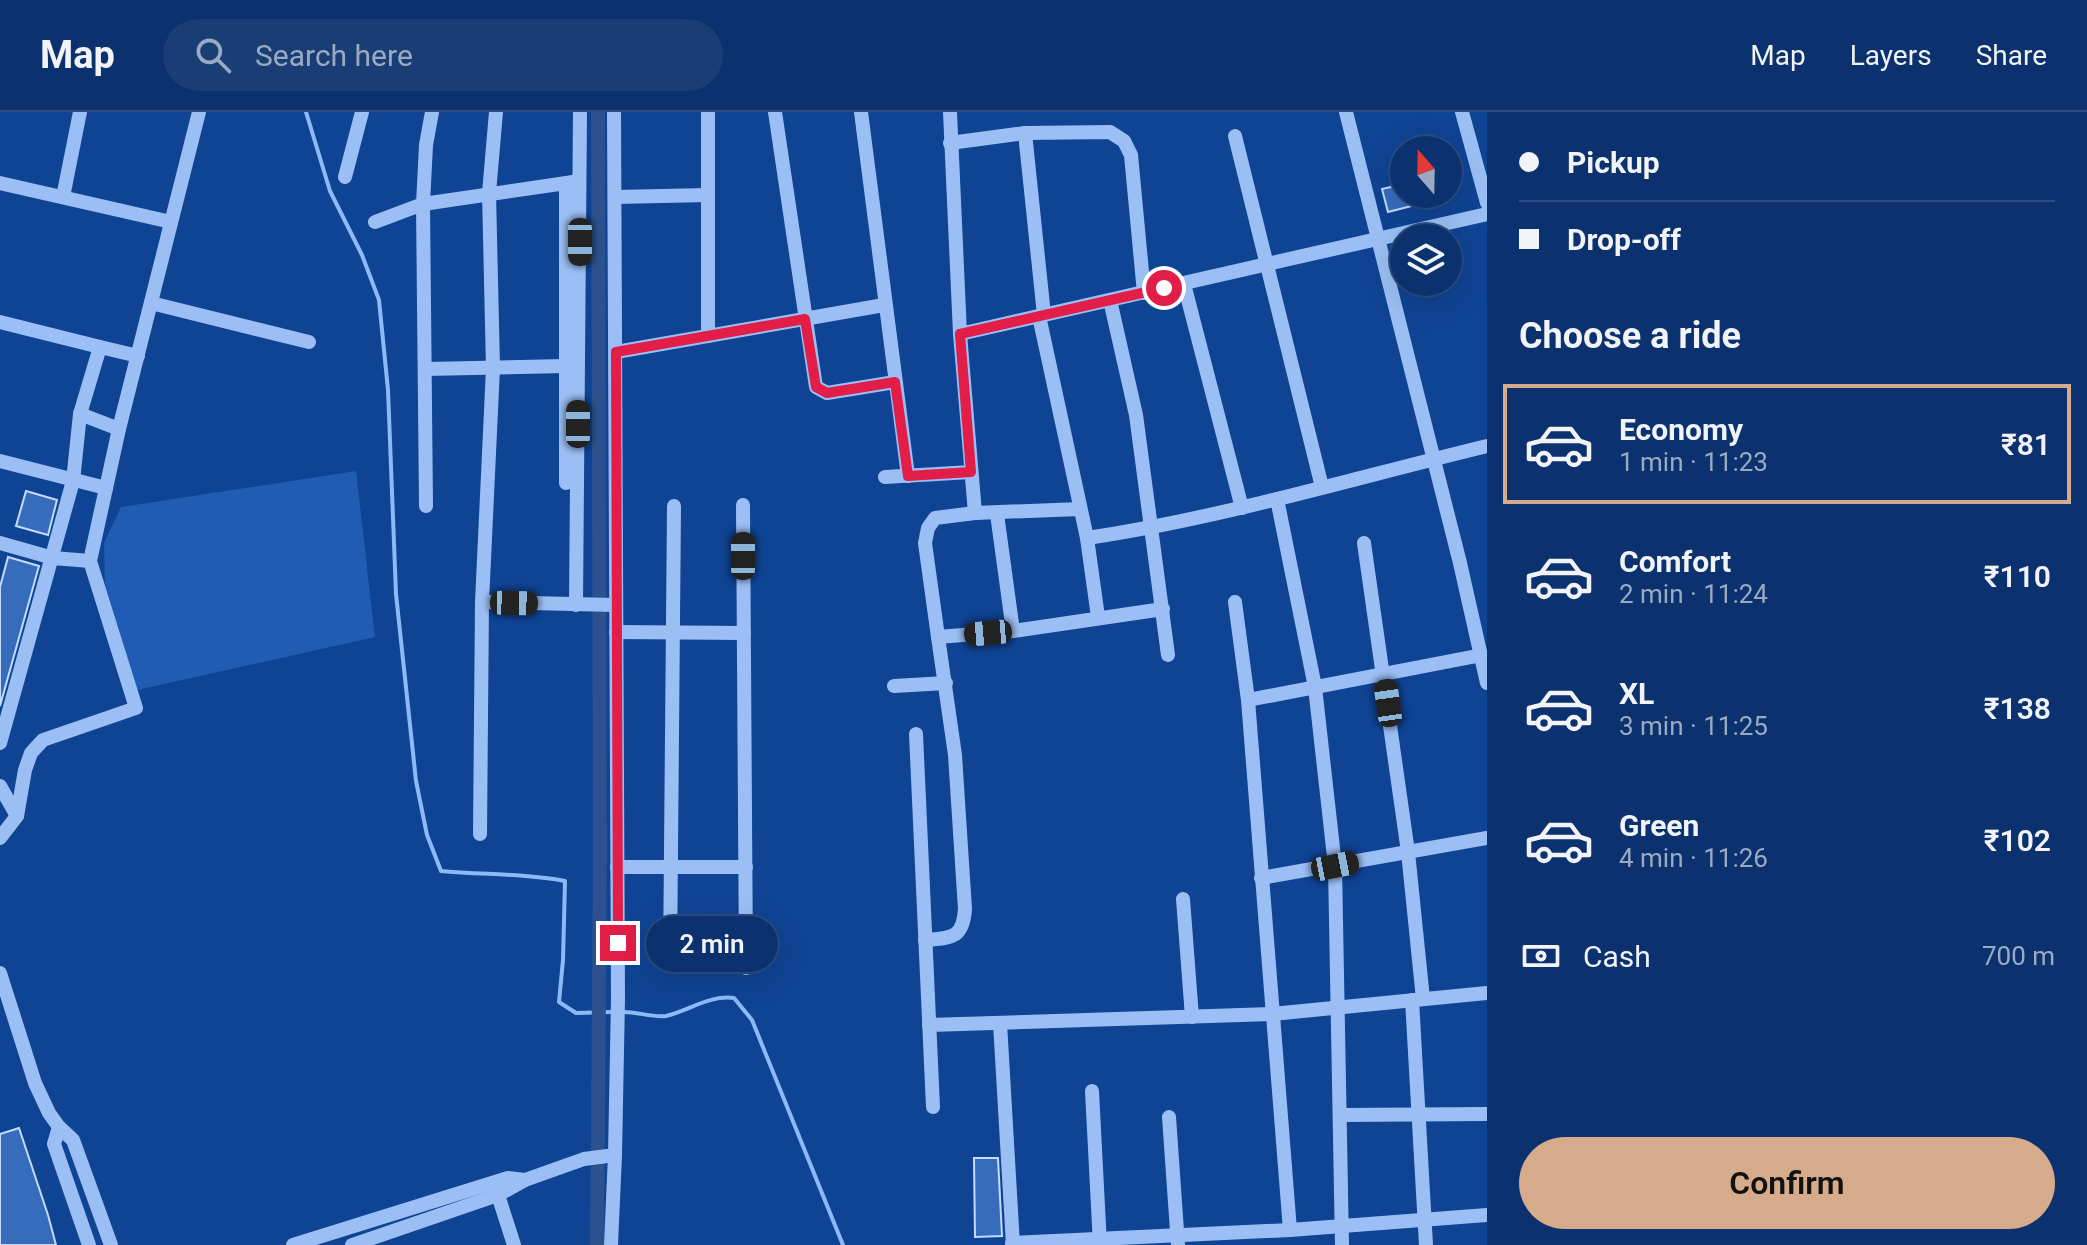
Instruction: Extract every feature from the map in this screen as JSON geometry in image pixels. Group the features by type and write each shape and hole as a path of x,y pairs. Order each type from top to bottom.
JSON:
{"street":[{"path":"63,197 80,112"},
{"path":"0,838 17,816 25,770 31,753 43,740 136,708 90,561 119,429 199,112"},
{"path":"345,177 362,112"},
{"path":"426,506 423,204 426,145 432,112"},
{"path":"480,834 482,602 493,368 489,193 496,112"},
{"path":"566,483 566,366 573,182 580,112"},
{"path":"611,1245 611,1156 618,1023 616,632 611,605 616,352 614,112"},
{"path":"708,112 708,336"},
{"path":"775,112 816,387 827,393 895,382"},
{"path":"861,112 908,476"},
{"path":"950,112 960,334 975,513"},
{"path":"1346,112 1486,677"},
{"path":"1462,112 1487,203"},
{"path":"950,143 1025,133 1110,132 1124,141 1131,155 1144,293"},
{"path":"1025,133 1041,316 1087,538 1098,617"},
{"path":"1235,136 1322,487"},
{"path":"375,222 423,204 573,182"},
{"path":"573,182 580,605"},
{"path":"0,183 171,222"},
{"path":"615,197 708,195"},
{"path":"960,334 1487,214"},
{"path":"1184,284 1242,508"},
{"path":"1110,300 1136,415 1168,655"},
{"path":"151,303 309,342"},
{"path":"616,352 884,305"},
{"path":"0,322 138,356"},
{"path":"0,743 73,481 80,414 100,347"},
{"path":"426,369 566,366"},
{"path":"80,414 119,429"},
{"path":"1087,538 1152,528 1242,508 1487,446"},
{"path":"0,461 106,488"},
{"path":"885,477 971,472"},
{"path":"1277,499 1315,687 1335,866 1342,1245"},
{"path":"743,505 746,968"},
{"path":"670,964 674,506"},
{"path":"925,940 955,936 964,920 955,755 925,543 928,528 935,518 975,513 1080,509"},
{"path":"997,514 1013,631"},
{"path":"0,543 53,558 90,561"},
{"path":"1364,543 1408,852 1417,1000 1416,1113 1426,1245"},
{"path":"482,602 611,605"},
{"path":"1235,602 1248,700 1290,1230"},
{"path":"938,637 1013,631 1163,609"},
{"path":"616,632 744,633"},
{"path":"1248,700 1482,655"},
{"path":"894,686 946,683"},
{"path":"916,734 933,1107"},
{"path":"0,786 17,816"},
{"path":"1261,878 1487,838"},
{"path":"617,867 746,867"},
{"path":"1183,899 1192,1017"},
{"path":"0,973 35,1083 59,1127 73,1140 111,1245"},
{"path":"929,1025 1272,1014 1487,993"},
{"path":"1000,1023 1012,1244 1253,1238 1290,1230 1487,1215"},
{"path":"1092,1091 1099,1242"},
{"path":"1340,1115 1487,1114"},
{"path":"1169,1117 1178,1240"},
{"path":"59,1127 54,1144 89,1245"},
{"path":"352,1245 498,1195 525,1180 584,1159 611,1156"},
{"path":"293,1245 316,1242 508,1178 525,1180"},
{"path":"498,1195 514,1245"}],"shaded area":[{"path":"356,471 375,637 137,690 105,584 104,543 121,507"}],"building":[{"path":"1390,187 1390,208 1404,208 1388,212 1382,189"},
{"path":"26,491 57,500 48,535 16,526"},
{"path":"8,557 39,566 0,706 0,587"},
{"path":"19,1128 56,1245 0,1245 0,1134"},
{"path":"974,1158 998,1158 1002,1236 975,1237"}],"waterway":[{"path":"306,112 330,191 362,255 379,300 388,390 396,594 416,781 427,835 441,871 565,881 559,1002 576,1013 612,1012"},
{"path":"597,1245 600,856 598,112"},
{"path":"621,1012 666,1016 708,1001 734,998 752,1020 843,1245"}],"route":[{"path":"618,943 616,352 805,319 816,387 827,393 895,382 908,476 971,472 960,334 1164,288"}]}
